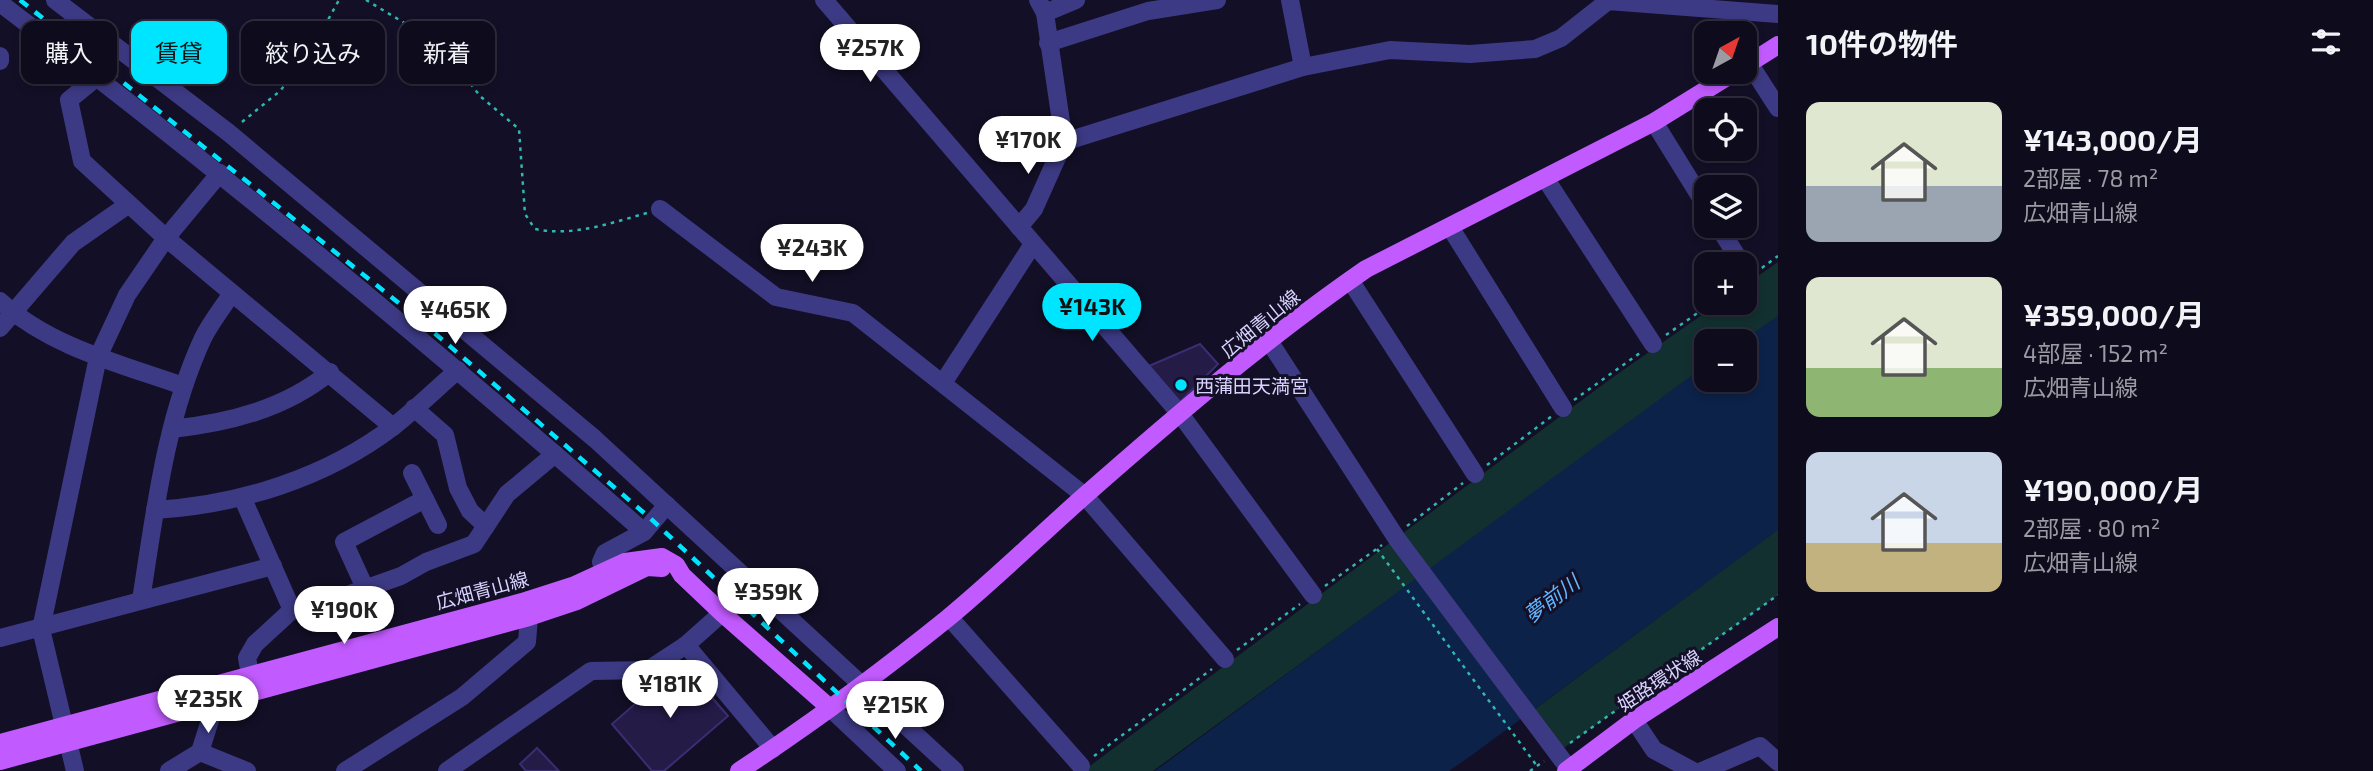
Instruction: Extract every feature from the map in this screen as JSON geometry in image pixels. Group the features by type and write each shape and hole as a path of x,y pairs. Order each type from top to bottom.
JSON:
{"main road":[{"name":"広畑青山線","path":"1757,58 1778,45"},
{"name":"広畑青山線","path":"745,769 949,617 1085,496 1269,341 1350,280 1366,269 1654,121 1715,84"},
{"name":"広畑青山線","path":"0,761 65,734 250,674 522,602 575,585 605,570 645,557 662,557 676,565 682,575 722,613 830,708"},
{"name":"広畑青山線","path":"0,743 65,734 206,702 529,617 577,601 647,567 682,575"},
{"name":"姫路環状線","path":"1567,770 1634,720 1778,627"}],"street":[{"path":"55,0 229,133 595,439 954,771"},
{"path":"824,0 1181,415 1313,595"},
{"path":"1019,228 1034,209 1065,142 1041,7 1076,0"},
{"path":"1048,44 1148,11 1217,0"},
{"path":"1290,0 1303,67"},
{"path":"1065,142 1303,67 1390,50 1470,54 1535,49 1562,38 1608,0 1778,14"},
{"path":"0,3 24,21"},
{"path":"0,55 0,61"},
{"path":"1757,83 1778,108"},
{"path":"88,84 69,100 82,161 166,238 393,427"},
{"path":"106,84 220,173 458,370 644,532"},
{"path":"1654,121 1694,186"},
{"path":"75,771 41,629 98,357 127,295 166,238 220,173"},
{"path":"1545,178 1653,344"},
{"path":"0,328 73,243 129,204"},
{"path":"660,209 776,297 853,313 1085,496 1225,659"},
{"path":"1450,228 1563,408"},
{"path":"943,383 1033,244"},
{"path":"1350,280 1475,474"},
{"path":"141,600 155,510 183,386 204,336 232,293"},
{"path":"0,301 40,331 98,357 183,386"},
{"path":"1269,341 1397,539 1556,751 1567,770"},
{"path":"155,510 194,508 243,499 329,466 393,427 458,370"},
{"path":"172,429 215,425 277,404 309,389 330,372"},
{"path":"414,408 445,435 458,488 470,511 486,526"},
{"path":"250,674 247,658 255,644 292,610 365,588 474,544 507,494 555,454"},
{"path":"412,473 438,525"},
{"path":"243,499 292,610"},
{"path":"365,588 344,542 425,499"},
{"path":"605,570 601,562 606,553 644,532 667,505"},
{"path":"0,638 273,566"},
{"path":"447,771 591,671 648,670 686,645 722,613"},
{"path":"345,771 462,697 527,642 529,617"},
{"path":"949,617 1082,766"},
{"path":"686,645 773,749"},
{"path":"169,771 200,752 211,717 206,702"},
{"path":"830,708 897,771"},
{"path":"1634,720 1654,750 1693,771"},
{"path":"1702,771 1760,746 1778,762"},
{"path":"200,752 220,765 247,771"}],"path":[{"path":"229,133 280,91 308,56 339,0"},
{"path":"366,0 438,43 481,97 519,129 525,214 535,229 554,233 604,225 660,209"},
{"path":"1757,266 1778,257"},
{"path":"1377,548 1537,766"},
{"path":"1530,771 1778,595"}],"green space":[{"path":"1778,262 1778,318 1757,332 1757,329 1694,329 1694,377 1153,771 1083,771 1609,380 1702,315 1757,315 1757,277"},
{"path":"1778,529 1778,595 1561,750 1535,709"}],"water":[{"name":"夢前川","path":"1778,316 1778,530 1472,755 1449,771 1155,771 1694,374 1694,392 1757,392 1757,330"}],"building":[{"name":"西蒲田天満宮","path":"1200,344 1218,364 1179,403 1149,366"},
{"path":"682,663 728,716 664,771 652,771 612,724"},
{"path":"537,748 559,771 526,771 520,764"}],"railway":[{"path":"20,0 410,312 650,518 921,771"}],"place":[{"name":"西蒲田天満宮","path":"1181,385"}]}
